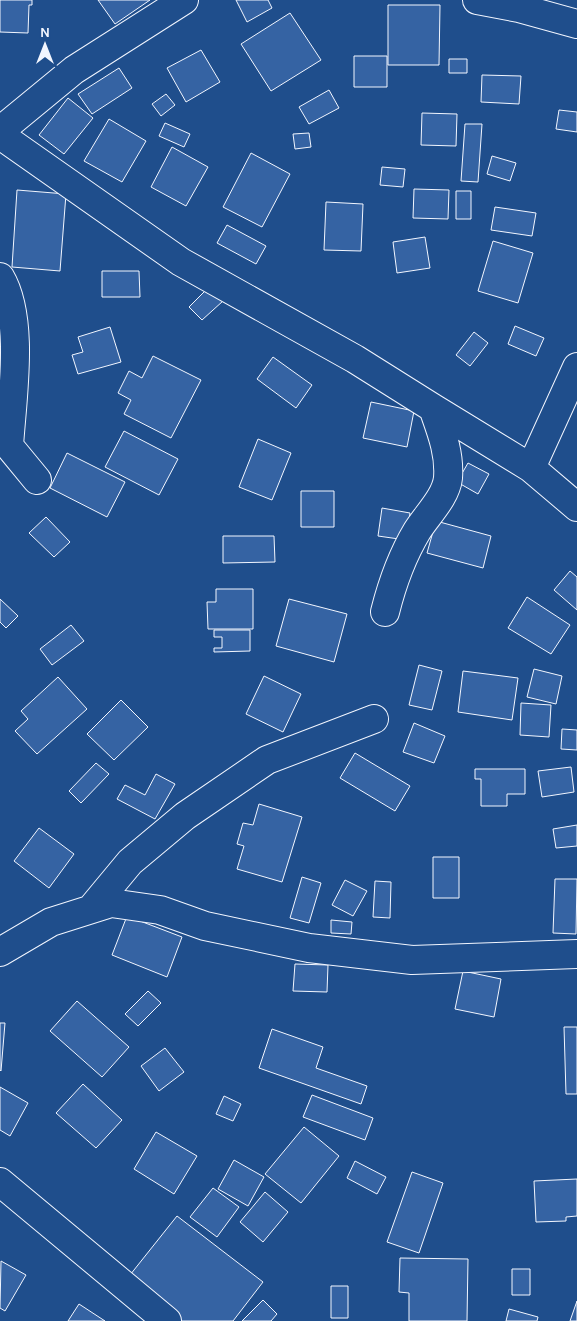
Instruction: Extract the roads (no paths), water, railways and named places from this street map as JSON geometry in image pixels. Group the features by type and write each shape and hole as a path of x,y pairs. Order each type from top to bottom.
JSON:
{"street":[{"path":"184,0 74,70 0,133 181,262 355,359 531,468 577,507"},
{"path":"477,0 519,8 577,24"},
{"path":"0,277 8,291 14,324 13,391 9,446 37,480"},
{"path":"531,468 577,367"},
{"path":"385,612 394,579 417,531 436,504 448,480 448,454 433,408"},
{"path":"92,909 130,862 185,816 268,760 374,718"},
{"path":"0,952 51,922 111,903 160,910 206,926 309,948 412,960 577,954"},
{"path":"0,1182 167,1321"}]}
